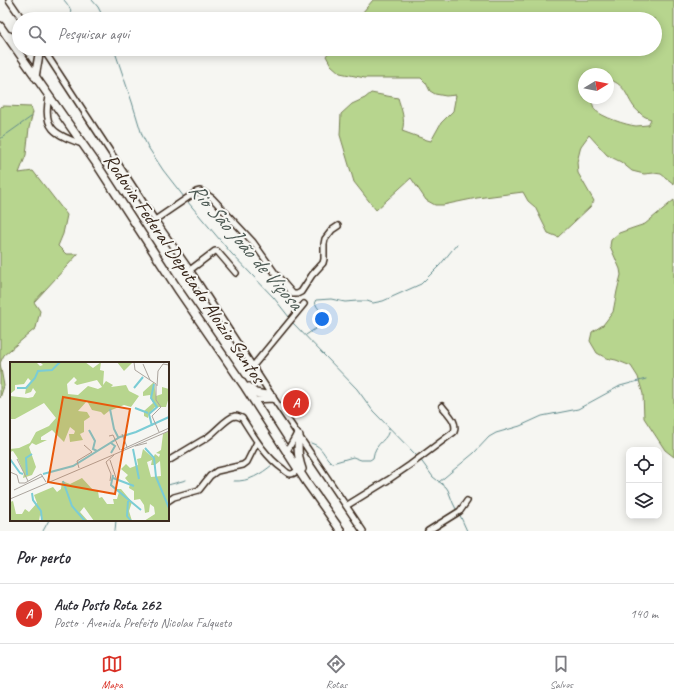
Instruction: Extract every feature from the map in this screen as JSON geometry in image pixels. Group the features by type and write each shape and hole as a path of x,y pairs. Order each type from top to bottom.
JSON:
{"highway":[{"name":"Rodovia Federal Deputado Aloízio Santos","path":"0,26 12,42"},
{"path":"7,35 12,37"},
{"name":"Rodovia Federal Deputado Aloízio Santos","path":"21,56 83,144 341,531"},
{"path":"35,76 40,56"},
{"path":"234,371 255,393 273,397"},
{"path":"298,434 299,461 307,482"}],"street":[{"path":"9,0 17,12"},
{"path":"47,56 363,531"},
{"path":"49,97 48,118 52,128 65,138 83,144"},
{"path":"155,220 196,192 200,191 207,194 253,242 275,274 293,294 302,292 312,275 323,263 325,239 332,230 338,226"},
{"path":"190,270 217,251 236,273"},
{"path":"253,366 304,304"},
{"path":"253,400 273,397"},
{"path":"346,506 388,480 454,432 456,428 455,423 442,406"},
{"path":"169,460 208,438 234,416 237,416 242,418 266,454 287,472 290,474 299,469"},
{"path":"287,451 298,434"},
{"path":"169,500 174,497 199,490 210,476 217,471 243,465 253,451 257,442"},
{"path":"428,531 458,513 467,501"}],"green space":[{"path":"373,0 674,0 674,184 661,174 644,174 632,171 621,162 607,155 589,135 581,146 577,162 578,173 594,201 590,207 558,237 548,233 535,207 528,201 523,192 435,205 426,200 411,178 376,210 354,182 340,135 341,114 352,104 365,98 371,93 398,98 403,118 402,131 431,141 441,123 453,111 456,95 446,96 435,94 430,91 426,83 421,78 365,78 340,73 331,65 326,56 662,56 662,12 363,12"},
{"path":"0,107 31,107 33,112 29,128 26,155 19,173 33,171 67,215 63,234 58,246 66,254 78,254 34,302 40,311 36,328 4,355 0,363"},
{"path":"674,200 674,457 665,450 644,418 643,394 638,377 631,366 606,358 597,353 590,341 592,332 603,325 613,312 621,275 610,246 611,240 619,233 645,224"},
{"path":"0,363 4,386 0,398"}],"waterway":[{"path":"64,0 71,12"},
{"name":"Rio São João de Viçosa","path":"92,0 100,12"},
{"name":"Rio São João de Viçosa","path":"116,56 142,135 163,170 184,197"},
{"path":"0,139 31,117"},
{"name":"Rio São João de Viçosa","path":"187,201 231,253 274,298 289,317"},
{"path":"306,335 324,321 323,315 317,307 316,300 331,299 345,302 367,301 373,303 383,301 421,284 440,265 457,244"},
{"name":"Rio São João de Viçosa","path":"292,322 357,389 373,411 418,457"},
{"path":"439,482 474,453 489,437 496,433 520,426 542,416 578,409 620,386 646,379"},
{"path":"311,443 321,449 332,463 353,457 361,460 370,460 373,458 376,448 387,436 389,428"},
{"name":"Rio São João de Viçosa","path":"420,459 433,477 446,487 457,511"},
{"path":"234,481 250,479 272,465"},
{"path":"169,485 186,480"},
{"name":"Rio São João de Viçosa","path":"459,513 467,531"},
{"path":"43,531 48,521"},
{"path":"115,531 116,521"}],"place":[{"name":"Auto Posto Rota 262","path":"296,403"}]}
